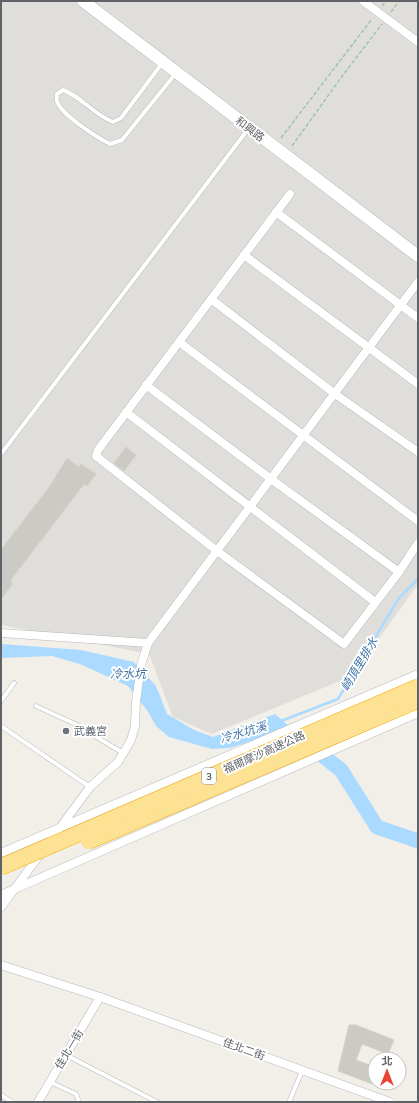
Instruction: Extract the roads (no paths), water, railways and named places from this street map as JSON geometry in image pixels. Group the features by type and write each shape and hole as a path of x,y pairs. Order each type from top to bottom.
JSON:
{"highway":[{"name":"福爾摩沙高速公路","path":"1,867 418,687"},
{"name":"福爾摩沙高速公路","path":"1,878 418,700"}],"street":[{"name":"和興路","path":"83,1 418,256"},
{"path":"363,1 418,42"},
{"path":"290,194 126,412 98,450 96,456 217,551 344,644 399,572 418,543"},
{"path":"276,212 418,318"},
{"path":"244,255 418,384"},
{"path":"1,907 12,890 90,787 118,762 131,740 135,726 136,702 141,665 148,643 402,306 418,282"},
{"path":"211,300 335,394 418,452"},
{"path":"179,342 305,434 418,521"},
{"path":"146,385 271,479 399,572"},
{"path":"126,412 375,602"},
{"path":"1,632 148,643"},
{"path":"1,853 418,674"},
{"path":"1,895 418,713"},
{"path":"260,742 276,775"},
{"path":"89,815 106,849"},
{"name":"佳北二街","path":"1,965 100,996 389,1102"},
{"name":"佳北一街","path":"38,1102 100,996"}],"lane":[{"path":"163,62 121,118 113,122 100,117 67,91 63,90 57,94 57,101 64,111 100,139 110,144 122,140 177,73"},
{"path":"1,454 249,127"},
{"path":"1,701 14,683"},
{"path":"36,706 75,724 123,753"},
{"path":"1,726 90,787"},
{"path":"66,1055 157,1102"},
{"path":"290,1102 302,1071"},
{"path":"50,1082 76,1094 79,1102"},
{"path":"1,1095 12,1102"}],"water":[{"name":"冷水坑","path":"1,644 81,650 134,662 156,686 167,714 194,730 213,737 275,714 289,726 279,732 230,748 212,749 169,737 156,726 147,710 128,686 80,664 52,656 1,658"}],"waterway":[{"name":"崎頂里排水","path":"281,721 338,699 399,598 418,579"},
{"name":"冷水坑溪","path":"301,739 341,770 377,827 418,841"}],"place":[{"name":"武義宮","path":"66,731"}]}
